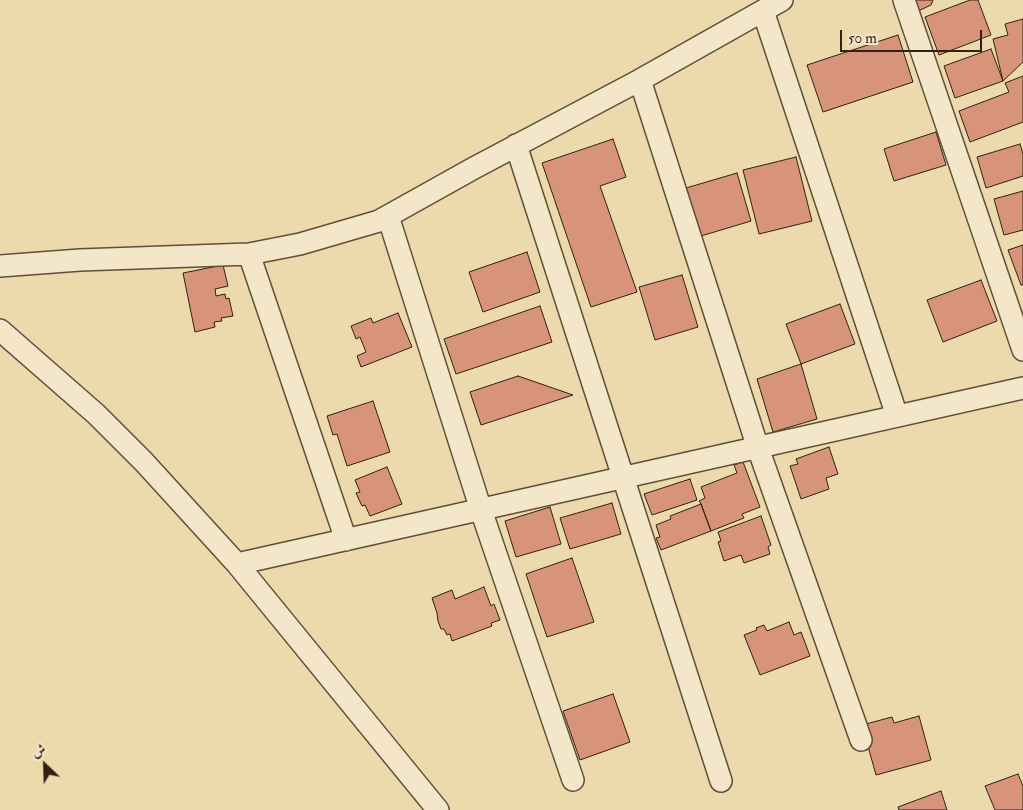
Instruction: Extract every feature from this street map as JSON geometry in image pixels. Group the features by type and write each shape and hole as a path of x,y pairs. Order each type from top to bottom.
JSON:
{"street":[{"path":"0,266 80,260 249,254 300,244 379,221 516,145 640,80 782,0"},
{"path":"904,0 1023,350"},
{"path":"763,11 898,416"},
{"path":"640,80 758,448 860,740"},
{"path":"516,145 722,781"},
{"path":"388,216 481,510 573,780"},
{"path":"249,254 346,540"},
{"path":"0,330 96,414 144,462 237,564 438,810"},
{"path":"237,564 1023,388"}],"building":[{"path":"913,0 933,0 931,5 914,13"},
{"path":"970,0 978,0 991,35 939,55 925,17"},
{"path":"1023,19 1023,62 1003,81 993,39 1008,35 1005,24"},
{"path":"898,35 913,82 823,112 807,65"},
{"path":"991,49 1003,81 955,98 944,66"},
{"path":"1023,76 1023,122 970,142 959,111 1009,92 1005,83"},
{"path":"936,132 946,165 894,181 884,149"},
{"path":"613,139 626,177 600,186 637,292 591,307 542,163"},
{"path":"1020,144 1023,154 1023,176 986,188 977,157"},
{"path":"796,157 812,221 759,234 743,170"},
{"path":"737,173 751,221 701,236 686,188"},
{"path":"1023,191 1023,230 1004,235 994,199"},
{"path":"1023,245 1023,285 1021,285 1008,250"},
{"path":"527,252 540,292 483,312 469,272"},
{"path":"223,265 228,286 215,289 216,296 225,294 226,299 229,298 233,316 221,318 222,321 214,322 215,327 195,332 183,273"},
{"path":"682,275 698,327 655,340 639,287"},
{"path":"981,280 997,321 943,342 927,300"},
{"path":"840,304 855,344 801,364 786,324"},
{"path":"540,306 552,342 456,374 444,339"},
{"path":"398,313 412,347 361,367 357,356 366,352 360,337 356,339 351,326 371,318 373,323"},
{"path":"801,364 817,419 773,432 757,379"},
{"path":"518,376 573,395 481,425 470,392"},
{"path":"373,401 390,452 347,466 337,434 333,435 327,416"},
{"path":"829,447 838,474 826,478 829,489 801,499 790,466 798,464 796,459"},
{"path":"743,462 760,507 742,514 744,518 711,531 699,501 705,498 701,487 737,473 734,465"},
{"path":"387,467 402,504 370,516 365,505 362,506 356,493 360,492 355,480"},
{"path":"690,479 697,500 652,515 644,494"},
{"path":"612,503 621,534 570,549 560,518"},
{"path":"701,504 711,531 661,550 656,538 660,537 656,525 671,519 670,516"},
{"path":"550,507 561,544 516,557 505,521"},
{"path":"761,516 771,545 768,547 770,554 744,563 741,555 724,561 718,542 721,541 718,532"},
{"path":"572,558 594,622 547,637 526,574"},
{"path":"484,587 491,606 494,604 500,620 491,623 492,626 452,641 450,634 447,635 444,629 441,629 432,598 452,590 455,599"},
{"path":"789,622 794,635 801,632 810,656 760,675 744,635 764,625 767,631"},
{"path":"613,694 630,742 580,760 563,711"},
{"path":"919,716 931,760 876,775 862,725 892,717 894,723"},
{"path":"1018,774 1023,786 1023,810 995,810 985,786"},
{"path":"941,791 947,810 899,810 898,807"}]}
